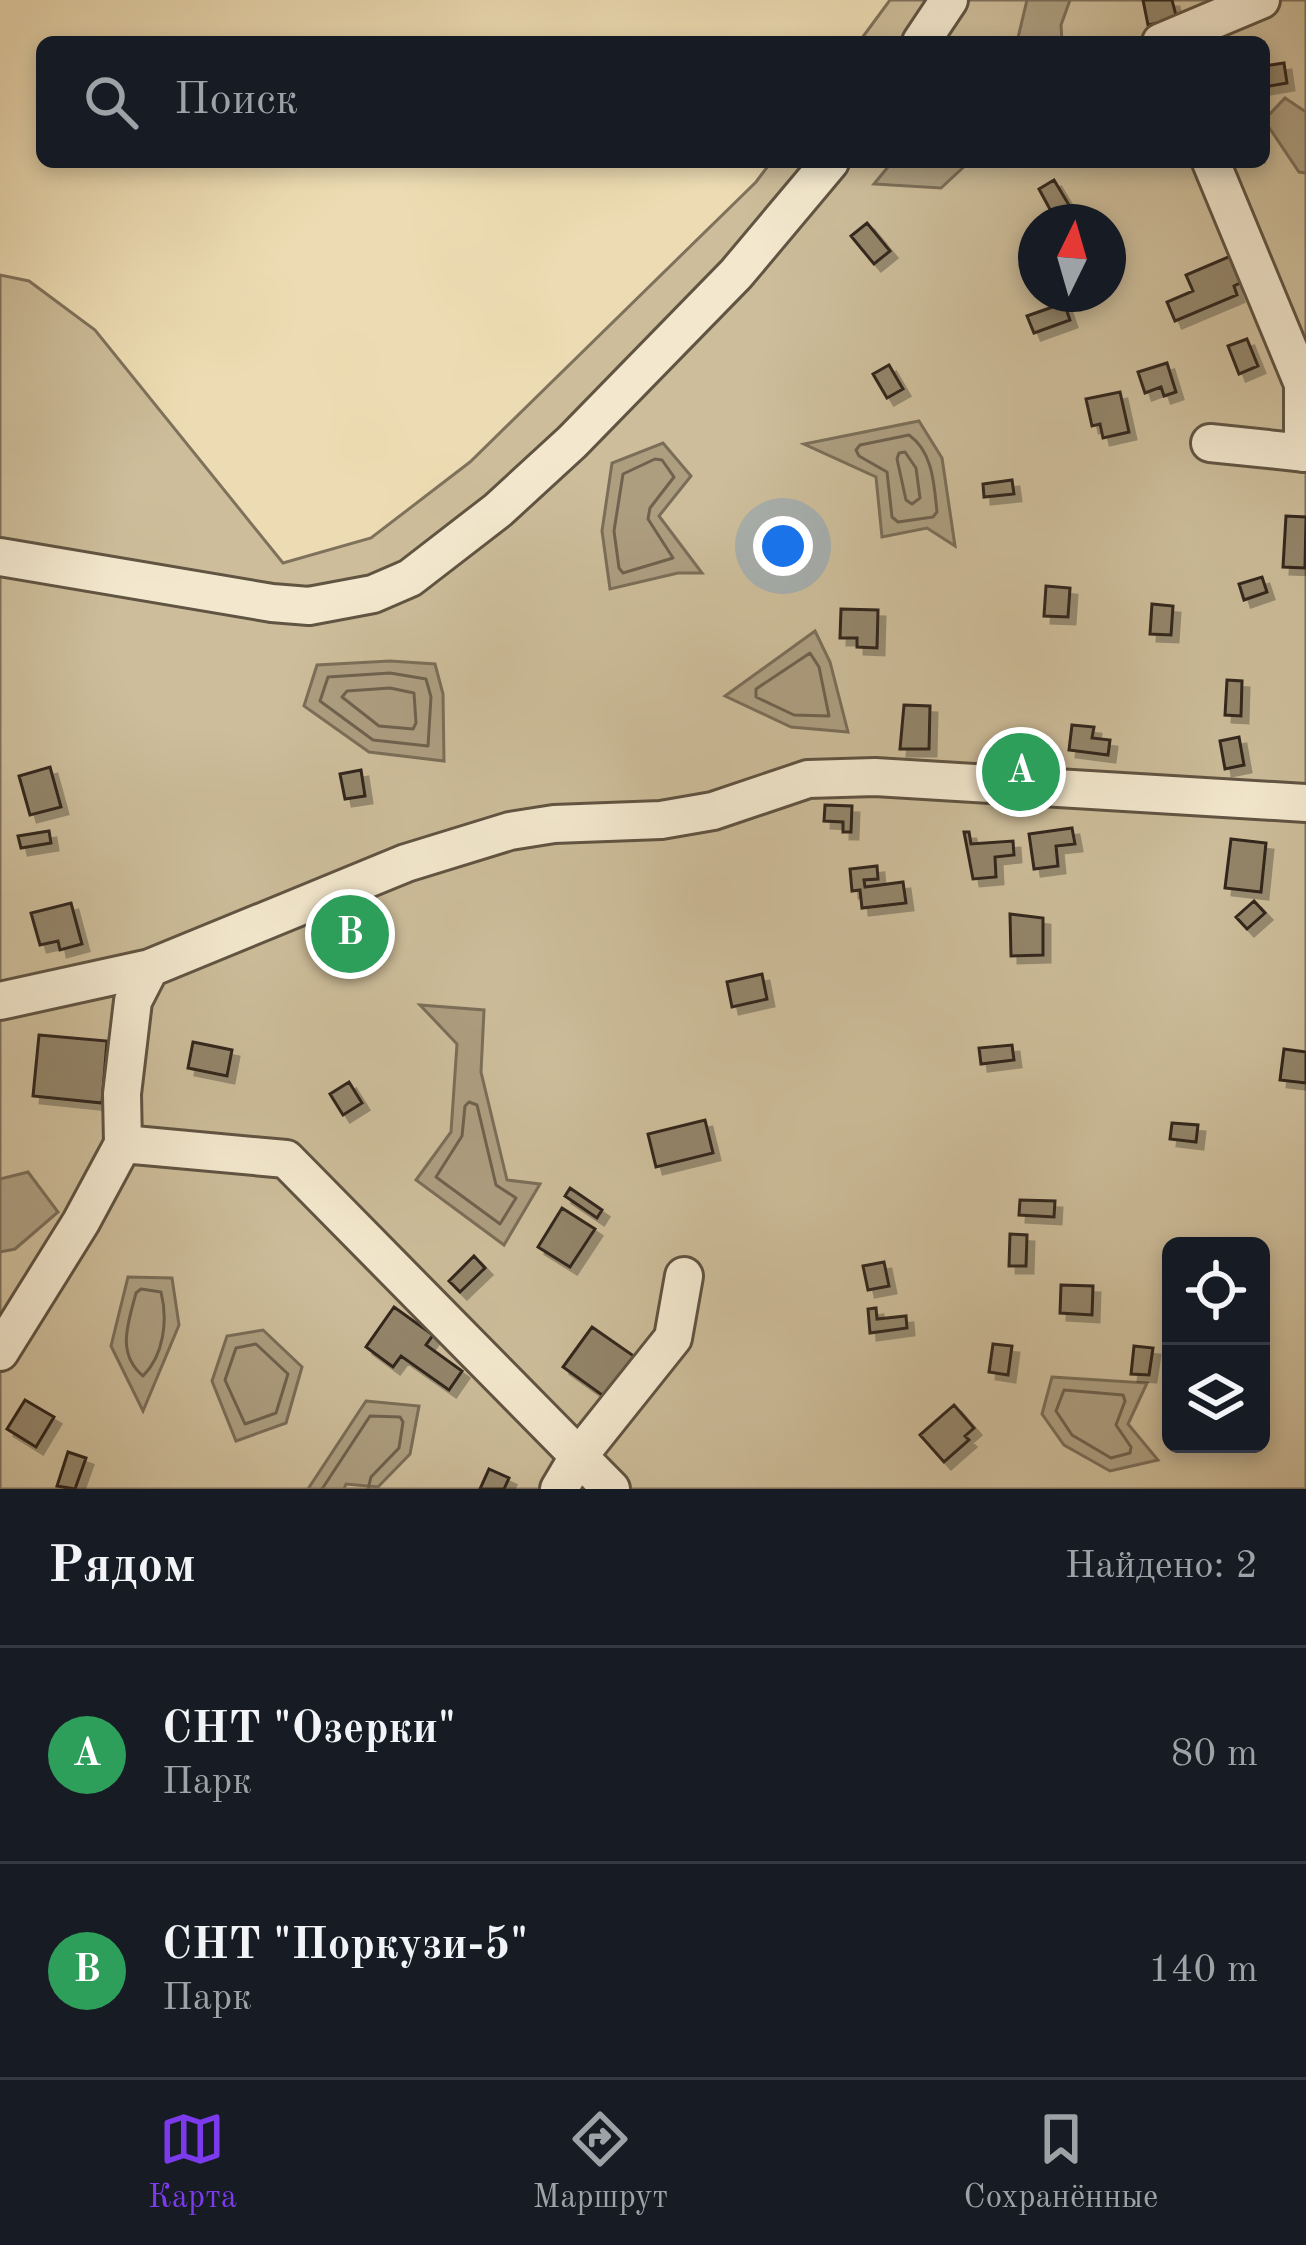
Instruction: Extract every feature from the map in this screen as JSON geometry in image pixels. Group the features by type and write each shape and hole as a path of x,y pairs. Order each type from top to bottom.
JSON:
{"street":[{"path":"925,36 949,0"},
{"path":"1175,36 1261,0"},
{"path":"0,557 272,604 309,606 348,601 410,578 498,510 572,442 736,274 825,168"},
{"path":"1210,443 1304,453 1303,384 1213,168"},
{"path":"0,1001 150,968 406,863 510,831 554,824 661,820 713,811 808,779 874,777 1306,803"},
{"path":"0,1352 82,1222 123,1144 122,1094 133,1001 150,968"},
{"path":"123,1144 286,1159 611,1489"},
{"path":"559,1489 578,1457 673,1338 685,1276"}],"shaded area":[{"path":"890,0 1306,0 1306,1489 0,1489 0,275 29,281 95,330 283,563 371,538 470,462 766,168 1270,168 1270,36 863,36"}],"water":[{"path":"1027,0 1070,0 1062,36 1018,36"},
{"path":"1285,98 1306,112 1306,173 1299,172 1270,129 1270,114"},
{"path":"887,168 963,168 941,188 874,184"},
{"path":"919,421 942,458 955,546 927,528 882,537 876,477 804,444"},
{"path":"663,443 691,476 659,516 702,573 678,573 610,589 602,531 612,463"},
{"path":"815,631 830,662 848,732 791,727 725,696"},
{"path":"435,664 443,694 444,761 369,752 304,706 317,665"},
{"path":"420,1005 484,1010 481,1072 507,1180 540,1184 504,1245 416,1180 451,1132 457,1044"},
{"path":"28,1172 58,1212 15,1249 0,1252 0,1179"},
{"path":"128,1277 172,1278 179,1325 143,1411 111,1346"},
{"path":"263,1330 302,1367 286,1423 236,1441 212,1381 227,1336"},
{"path":"1052,1377 1147,1383 1128,1424 1158,1460 1110,1471 1064,1445 1042,1414"},
{"path":"366,1401 419,1406 410,1454 378,1487 346,1484 344,1489 308,1489"}],"building":[{"path":"1143,0 1172,0 1177,19 1148,25"},
{"path":"1284,63 1287,83 1270,86 1270,65"},
{"path":"1054,180 1068,204 1047,204 1039,189"},
{"path":"867,223 890,251 874,264 851,236"},
{"path":"1233,255 1244,281 1234,286 1237,295 1175,321 1167,302 1193,291 1186,275"},
{"path":"1067,312 1070,320 1034,333 1027,316"},
{"path":"1247,339 1258,366 1239,374 1228,346"},
{"path":"1167,363 1176,392 1164,396 1161,387 1145,393 1138,372"},
{"path":"889,365 903,389 887,398 873,374"},
{"path":"1120,392 1129,432 1103,438 1100,424 1092,426 1086,399"},
{"path":"1012,480 1014,494 984,497 983,484"},
{"path":"1286,516 1306,517 1305,568 1283,567"},
{"path":"1262,577 1267,592 1244,600 1239,584"},
{"path":"1046,586 1070,588 1068,617 1044,616"},
{"path":"1152,604 1173,606 1171,635 1150,634"},
{"path":"841,609 878,610 877,648 857,647 857,638 840,638"},
{"path":"1227,680 1242,681 1241,716 1225,715"},
{"path":"904,705 930,706 929,749 900,749"},
{"path":"1072,725 1094,727 1092,738 1110,740 1108,755 1069,750"},
{"path":"1239,737 1244,765 1225,769 1220,741"},
{"path":"50,767 61,807 30,815 19,776"},
{"path":"361,770 365,796 345,799 340,774"},
{"path":"825,805 852,806 851,832 843,832 843,822 824,821"},
{"path":"1072,828 1075,844 1056,846 1058,866 1034,869 1029,834"},
{"path":"49,831 51,843 21,848 18,836"},
{"path":"964,832 969,832 971,844 1013,841 1014,855 995,857 996,877 973,879"},
{"path":"1231,839 1266,843 1261,892 1225,888"},
{"path":"877,866 878,879 864,880 865,887 903,882 906,903 862,908 860,890 852,891 850,869"},
{"path":"1254,901 1265,913 1247,929 1236,917"},
{"path":"71,903 82,944 60,950 58,941 40,945 31,913"},
{"path":"1010,914 1043,918 1043,955 1011,956"},
{"path":"762,974 767,999 732,1007 727,982"},
{"path":"39,1035 107,1041 102,1103 33,1096"},
{"path":"193,1042 232,1050 227,1076 188,1068"},
{"path":"1012,1045 1014,1060 981,1064 979,1048"},
{"path":"1284,1049 1306,1052 1306,1083 1280,1080"},
{"path":"349,1082 362,1103 343,1115 330,1094"},
{"path":"705,1120 713,1153 656,1167 648,1134"},
{"path":"1172,1123 1198,1125 1196,1142 1170,1139"},
{"path":"570,1188 602,1210 597,1218 565,1196"},
{"path":"1020,1200 1055,1201 1054,1217 1019,1215"},
{"path":"562,1208 595,1229 570,1267 538,1247"},
{"path":"1010,1234 1027,1235 1026,1266 1009,1266"},
{"path":"474,1256 485,1268 460,1292 449,1281"},
{"path":"884,1262 889,1286 868,1290 863,1266"},
{"path":"1061,1285 1093,1286 1092,1315 1060,1313"},
{"path":"394,1307 433,1335 426,1345 462,1371 449,1390 401,1356 393,1367 366,1347"},
{"path":"876,1308 877,1319 906,1316 907,1328 870,1333 868,1309"},
{"path":"592,1327 638,1359 609,1400 563,1367"},
{"path":"993,1344 1012,1346 1008,1375 989,1372"},
{"path":"1134,1346 1153,1348 1149,1375 1131,1374"},
{"path":"25,1400 54,1417 36,1447 7,1429"},
{"path":"954,1405 974,1428 965,1436 969,1440 944,1462 920,1435"},
{"path":"68,1452 86,1458 75,1489 57,1486"},
{"path":"489,1469 509,1478 504,1489 480,1489"}],"place":[{"name":"СНТ \"Озерки\"","path":"1021,772"},
{"name":"СНТ \"Поркузи-5\"","path":"350,934"}]}
